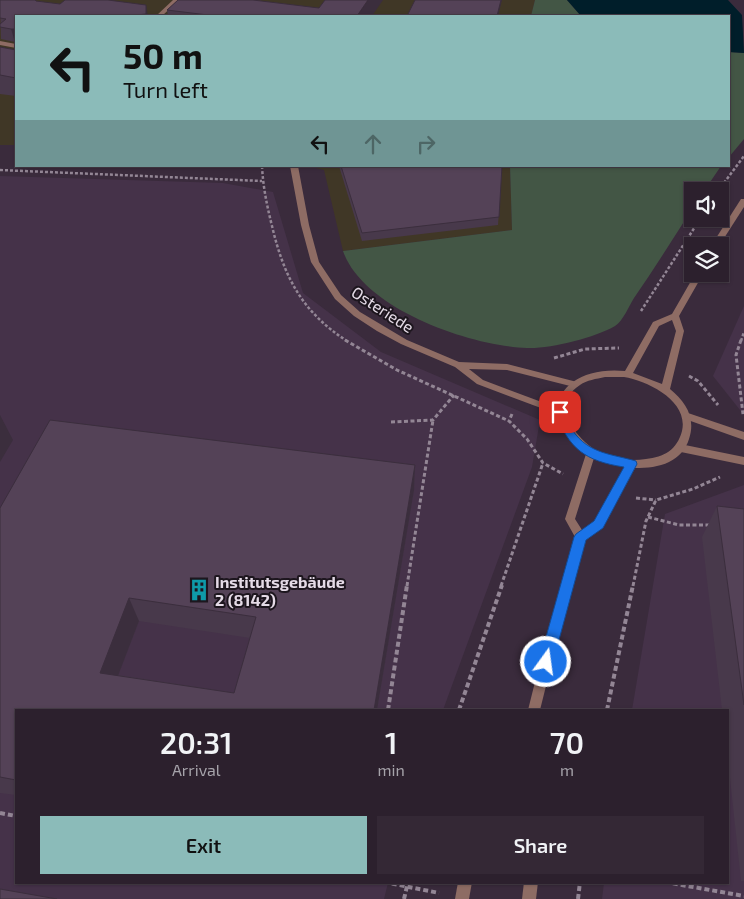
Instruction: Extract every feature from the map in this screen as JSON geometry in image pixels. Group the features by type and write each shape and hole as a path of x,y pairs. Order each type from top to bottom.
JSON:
{"street":[{"path":"160,15 176,0"},
{"path":"0,43 15,46"},
{"name":"Osteriede","path":"294,167 305,225 315,262 338,297 358,314 396,338 458,365 480,382 560,412"},
{"path":"721,237 744,201"},
{"path":"627,374 656,324 675,316 694,282"},
{"path":"665,389 680,331 675,316"},
{"name":"Osteriede","path":"458,365 507,367 574,384"},
{"path":"605,374 627,374 647,380 665,389 683,408 688,417 688,434 680,448 660,461 632,464 610,461 591,453 577,443 568,431 560,412 564,398 574,384 586,378 605,374"},
{"path":"688,417 744,436"},
{"path":"680,448 744,461"},
{"path":"580,537 570,519 591,453"},
{"path":"534,709 580,537 599,524 632,464"},
{"path":"462,898 465,884"},
{"path":"529,899 531,884"}],"path":[{"path":"725,182 744,156"},
{"path":"262,167 262,181 277,250 287,276"},
{"path":"0,170 262,181"},
{"path":"638,316 695,227"},
{"path":"734,415 743,414 736,355 744,332"},
{"path":"618,348 623,340"},
{"path":"388,709 433,420 454,395"},
{"path":"459,709 543,463 527,439 510,421 518,396"},
{"path":"391,422 433,420"},
{"path":"607,709 648,517 656,500 693,489 724,475"},
{"path":"648,517 664,523 694,527 712,525"},
{"path":"0,813 15,816"},
{"path":"578,899 580,884"},
{"path":"676,884 744,896"},
{"path":"404,899 407,885 462,898"}],"shaded area":[{"path":"0,0 535,0 531,15 15,15 15,145 0,145"},
{"path":"312,167 510,167 512,230 343,251 324,170"},
{"path":"0,176 223,183 273,192 303,293 381,352 540,420 532,467 443,709 15,709 15,884 388,884 384,899 0,899"},
{"path":"744,306 744,415 713,376"},
{"path":"744,485 744,899 602,899 604,884 729,884 729,709 632,709 665,514"}],"green space":[{"path":"535,0 567,0 580,15 531,15"},
{"path":"730,52 744,53 744,139 730,156"},
{"path":"510,167 720,167 710,182 684,182 684,221 621,321 606,330 559,345 537,348 504,346 449,332 421,321 395,307 372,290 354,272 343,251 512,230"}],"water":[{"path":"567,0 728,0 742,15 744,53 730,52 730,15 580,15"}],"building":[{"path":"0,0 35,0 60,4 65,0 108,0 146,5 146,14 136,15 15,15 15,29 0,27 0,24 6,19 0,18"},
{"path":"178,0 253,0 319,8 325,0 368,0 358,15 208,15 167,10"},
{"path":"415,0 501,0 497,15 408,15"},
{"path":"0,47 15,50 15,78 0,75"},
{"path":"341,167 502,167 499,217 362,233"},
{"name":"Institutsgebäude 2 (8142)","path":"50,420 415,465 374,709 15,709 15,780 0,777 0,508","holes":["129,598 256,617 234,693 100,673"]},
{"path":"717,506 744,509 744,705"},
{"path":"0,889 57,899 0,899"}],"place":[{"name":"Institutsgebäude 2 (8142)","path":"199,590"}],"route":[{"path":"546,662 580,537 599,524 632,464 610,461 591,453 577,443 568,431 560,412"}]}
